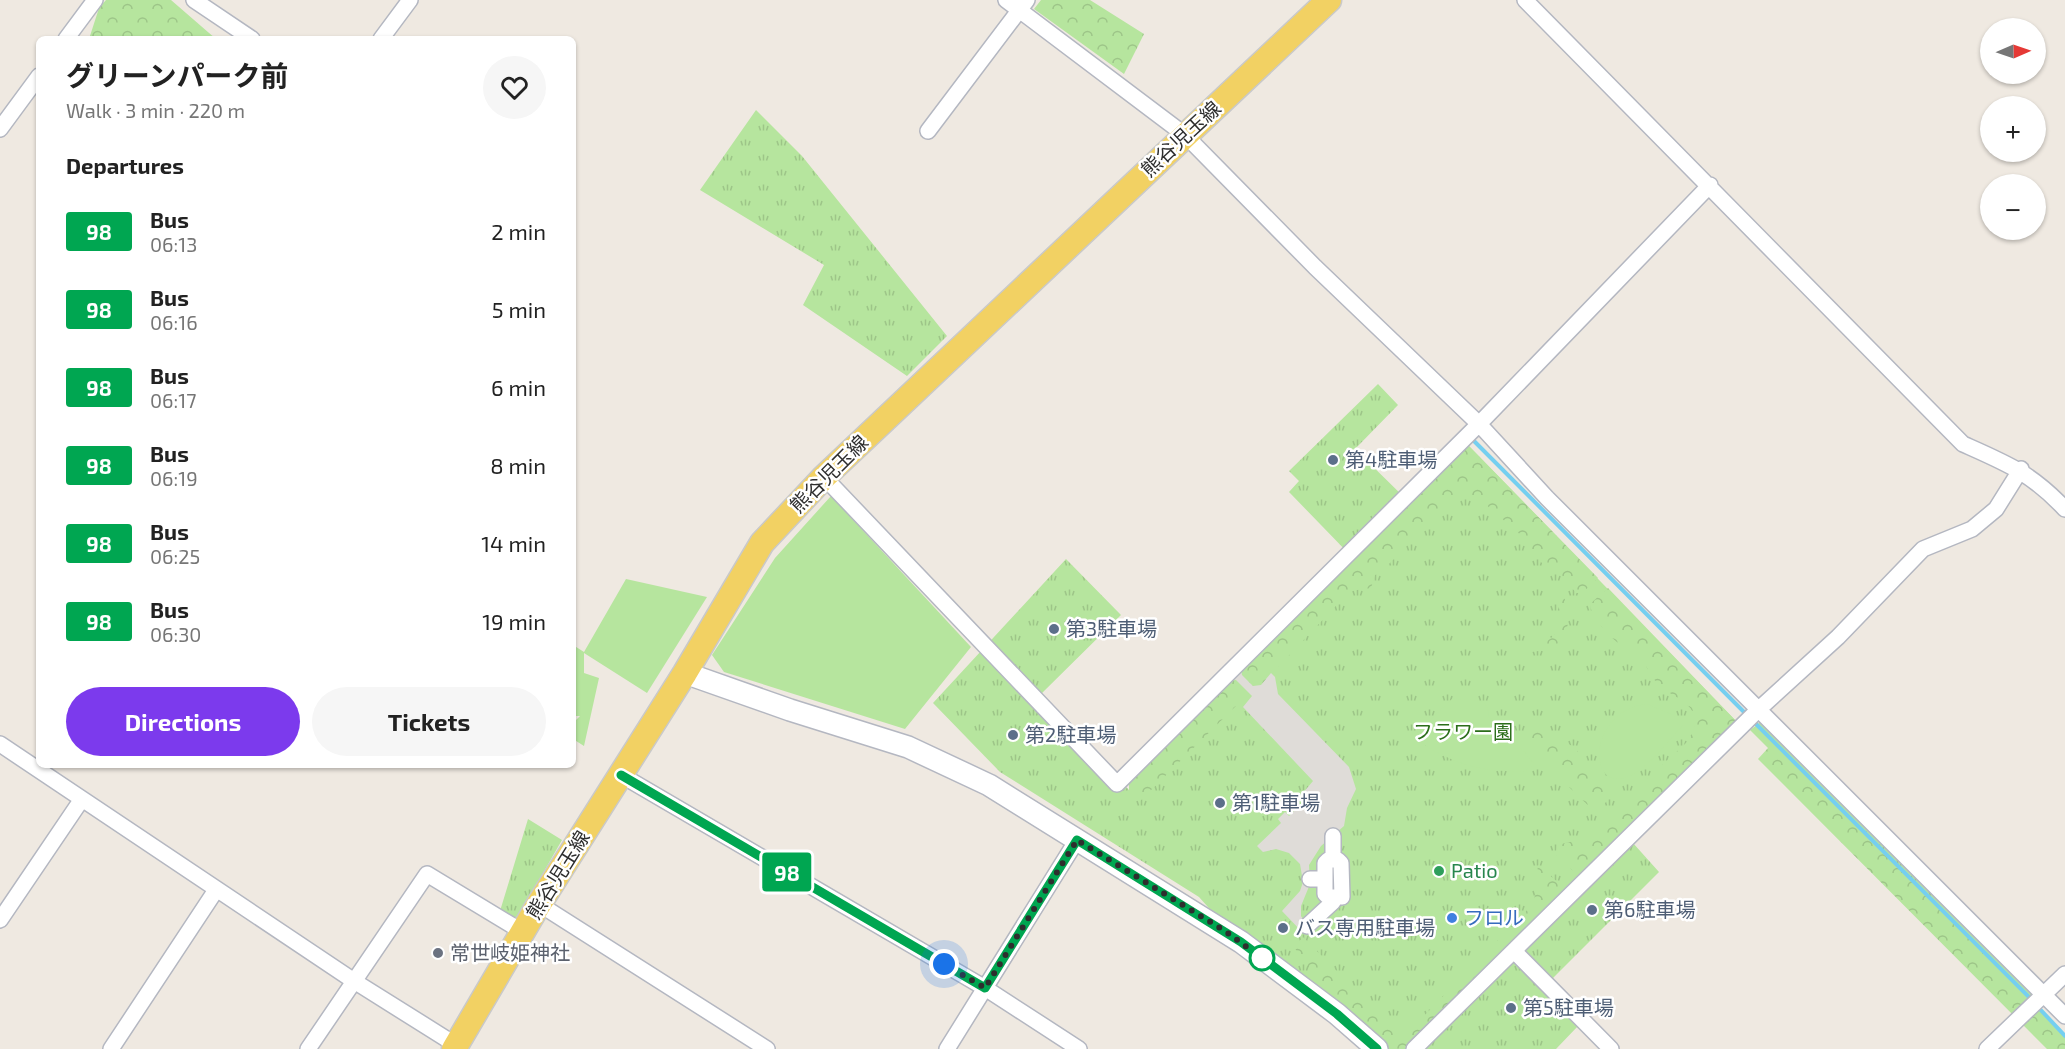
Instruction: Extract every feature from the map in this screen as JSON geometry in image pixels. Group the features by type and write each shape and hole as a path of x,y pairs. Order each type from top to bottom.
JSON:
{"main road":[{"name":"熊谷児玉線","path":"455,1047 539,904 685,673 762,543 824,477 1329,0"}],"street":[{"path":"68,36 95,0"},
{"path":"195,0 248,36"},
{"path":"383,36 410,0"},
{"path":"1006,0 1023,5 1185,135 1315,267 1479,424 1547,498 2065,1016"},
{"path":"1525,0 1963,444 2020,469 2043,486 2065,509"},
{"path":"928,131 1023,5"},
{"path":"0,129 36,80"},
{"path":"824,477 1117,784 1479,424 1710,185"},
{"path":"1414,1049 1759,710 1838,637 1923,549 1972,529 1996,509 2020,469"},
{"path":"685,673 790,710 908,747 989,785 1241,942 1337,1014 1377,1049"},
{"path":"0,744 455,1047"},
{"path":"621,775 985,988 1079,1049"},
{"path":"0,920 82,799"},
{"path":"1332,836 1333,860"},
{"path":"947,1049 1077,840"},
{"path":"1333,860 1341,863 1342,897 1325,894 1325,879 1325,863 1333,860"},
{"path":"308,1049 427,874 523,932"},
{"path":"1310,879 1325,879"},
{"path":"111,1049 216,890"},
{"path":"1307,926 1333,902 1333,897"},
{"path":"539,904 767,1049"},
{"path":"1514,951 1611,1049"},
{"path":"1987,1049 2065,974"}],"green space":[{"path":"106,0 171,0 213,36 90,36 99,8"},
{"path":"1041,0 1090,0 1144,34 1124,74 1034,9"},
{"path":"756,110 802,156 947,336 907,376 803,305 824,265 700,190"},
{"path":"1378,384 1398,405 1355,449 1409,502 1468,445 1736,721 1624,833 1659,872 1541,990 1578,1026 1556,1049 1387,1049 1334,998 1216,916 1199,897 1000,772 933,703 1066,559 1121,615 1039,696 1129,790 1129,783 1352,557 1289,492 1299,481 1289,471"},
{"path":"1468,445 1598,578 1582,593 1576,593 1563,576 1544,566 1523,537 1475,495 1456,496 1442,504 1389,564 1375,575 1371,588 1350,591 1261,685 1253,686 1242,675 1241,669"},
{"path":"831,496 971,647 905,729 724,672 712,655 775,558"},
{"path":"626,579 707,597 647,693 584,653 584,673 599,678 584,746 576,741 576,720 580,716 576,716 576,647 584,652"},
{"path":"1608,588 1736,721 1584,871 1574,872 1556,855 1557,845 1578,840 1594,829 1687,742 1695,719 1693,711 1687,705 1657,683 1636,652 1616,641 1597,620 1590,604"},
{"path":"1561,591 1567,607 1568,622 1563,636 1552,649 1525,653 1523,650 1525,647 1544,643 1559,628 1561,615 1553,592"},
{"path":"1231,679 1249,693 1139,802 1129,791 1129,783"},
{"name":"フラワー園","path":"1453,698 1482,702 1488,709 1489,717 1502,726 1510,743 1523,750 1534,764 1525,771 1480,768 1440,754 1413,737"},
{"path":"1647,704 1673,715 1683,725 1656,755 1632,775 1612,778 1604,772 1600,761 1600,747 1604,733 1614,720 1628,709"},
{"path":"1765,716 2038,988 2029,998 1757,725"},
{"path":"1757,725 2037,1006 2065,1036 2065,1049 2047,1049 1758,759 1768,748 1750,730"},
{"path":"1536,726 1573,747 1587,763 1607,793 1606,802 1596,813 1568,786 1550,761 1523,741"},
{"path":"528,819 562,840 515,922 500,911"},
{"path":"1538,865 1563,887 1564,893 1403,1049 1387,1049 1334,998 1308,981 1311,971 1294,947 1303,937 1389,1024 1417,1023 1534,903"}],"shaded area":[{"path":"1241,669 1242,675 1253,686 1261,685 1271,673 1275,677 1278,694 1349,767 1356,789 1347,808 1344,826 1321,846 1309,865 1310,884 1301,906 1301,916 1309,928 1304,934 1282,911 1300,891 1303,882 1300,864 1289,853 1276,849 1263,852 1257,846 1281,823 1278,819 1285,812 1289,816 1306,799 1302,794 1313,781 1243,707 1252,696 1236,680 1231,679"}],"waterway":[{"path":"1474,441 1747,715"},
{"path":"1752,720 2033,1001"},
{"path":"2038,1007 2065,1036"}],"bus line":[{"name":"98","path":"621,775 985,988 1077,840 1241,942 1337,1014 1377,1049"}],"place":[{"name":"第4駐車場","path":"1333,460"},
{"name":"第3駐車場","path":"1054,629"},
{"name":"第2駐車場","path":"1013,735"},
{"name":"第1駐車場","path":"1220,803"},
{"name":"Patio","path":"1439,871"},
{"name":"第6駐車場","path":"1592,910"},
{"name":"フロル","path":"1452,918"},
{"name":"バス専用駐車場","path":"1283,928"},
{"name":"常世岐姫神社","path":"438,953"},
{"name":"第5駐車場","path":"1511,1008"}],"route":[{"path":"944,964 985,988 1077,840 1197,916 1225,931 1262,958"}]}
